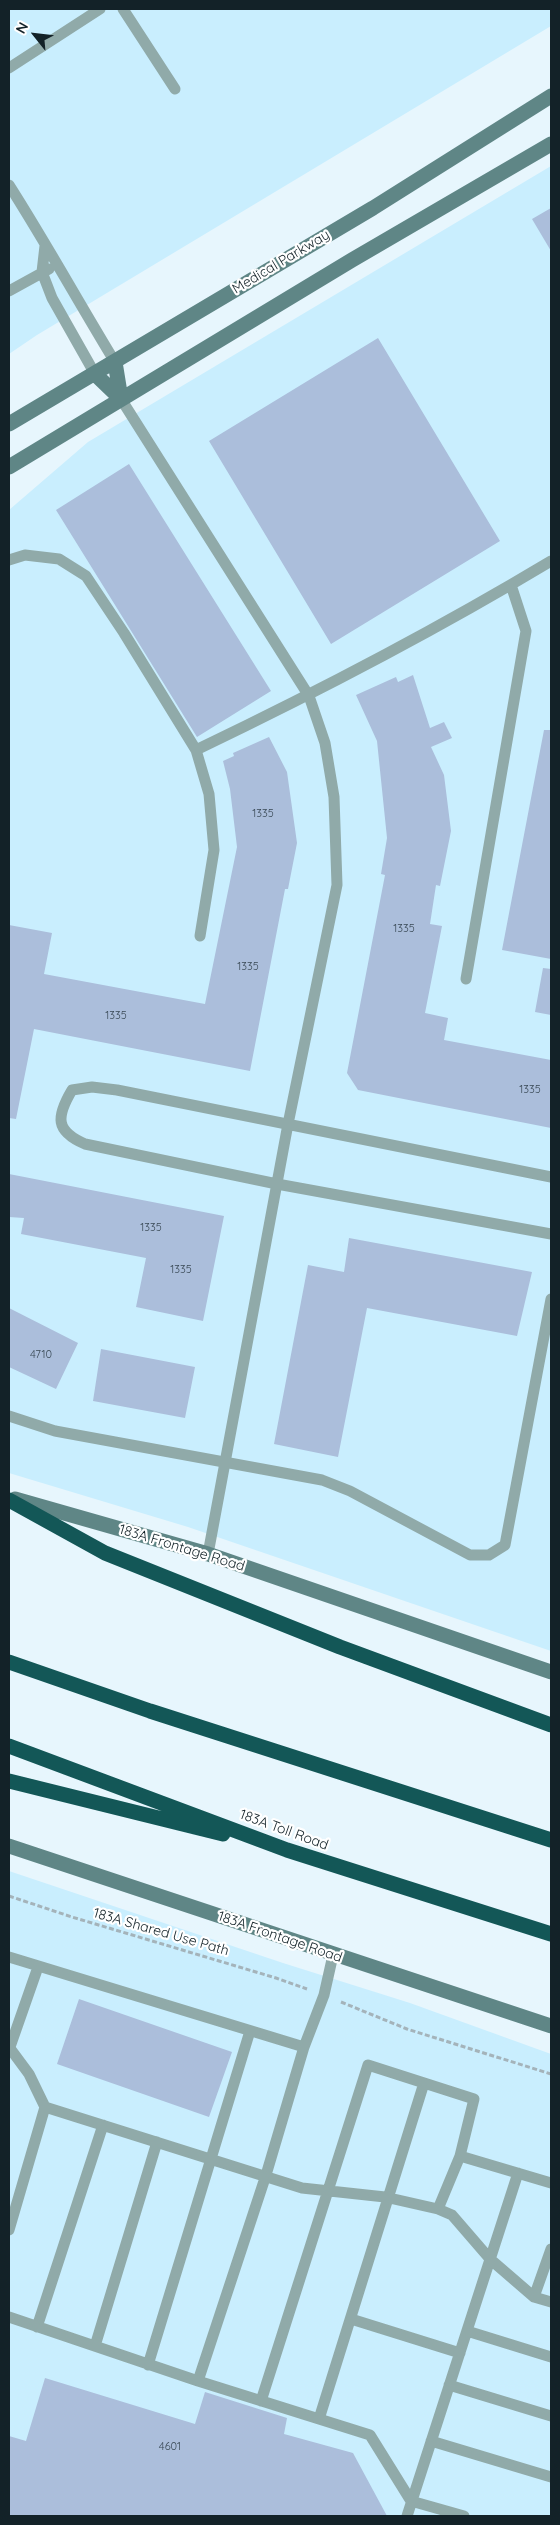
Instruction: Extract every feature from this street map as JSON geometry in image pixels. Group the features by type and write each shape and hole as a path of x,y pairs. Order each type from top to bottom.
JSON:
{"highway":[{"path":"9,1499 105,1553 340,1647 551,1725"},
{"path":"9,1662 150,1711 551,1840"},
{"name":"183A Toll Road","path":"9,1746 287,1850 551,1934"},
{"path":"9,1781 287,1850"}],"street":[{"name":"Medical Parkway","path":"9,424 373,208 551,96"},
{"path":"9,467 352,260 551,144"},
{"path":"115,362 121,400"},
{"path":"95,374 121,400"},
{"name":"183A Frontage Road","path":"9,1499 208,1554 551,1672"},
{"name":"183A Frontage Road","path":"9,1846 551,2026"}],"lane":[{"path":"9,68 100,9"},
{"path":"124,9 175,89"},
{"path":"9,185 45,246 59,264 72,293 115,362"},
{"path":"45,246 42,272 52,298 95,374"},
{"path":"9,291 59,264"},
{"path":"121,400 309,696 325,743 334,797 337,885 288,1124 208,1554"},
{"path":"9,560 26,555 50,557 73,566 86,576 124,633 196,750 209,794 214,850 200,936"},
{"path":"196,750 309,696 551,561"},
{"path":"466,979 526,631 511,585"},
{"path":"551,1177 117,1090 92,1087 72,1090 62,1107 61,1124 68,1137 85,1144 277,1184 551,1234"},
{"path":"9,1416 55,1431 322,1480 350,1491 470,1555 489,1555 505,1545 551,1299"},
{"path":"198,2381 266,2176 304,2047 324,1995 333,1955"},
{"path":"9,1957 304,2047"},
{"path":"9,2230 45,2107 29,2074 10,2047 38,1967"},
{"path":"148,2364 250,2031"},
{"path":"261,2401 368,2065 474,2099 460,2156 438,2209"},
{"path":"319,2419 424,2083"},
{"path":"45,2107 302,2188 389,2198 438,2209 452,2215 490,2259 534,2296 551,2302"},
{"path":"37,2327 103,2125"},
{"path":"95,2346 157,2142"},
{"path":"460,2156 551,2183"},
{"path":"407,2516 518,2173"},
{"path":"534,2296 551,2249"},
{"path":"9,2317 198,2381 370,2435 411,2501 464,2516"},
{"path":"351,2319 460,2352"},
{"path":"467,2331 551,2357"},
{"path":"449,2385 551,2416"},
{"path":"431,2441 551,2477"}],"path":[{"name":"183A Shared Use Path","path":"9,1896 72,1918 276,1978 307,1989"},
{"path":"341,2002 407,2029 551,2074"}],"shaded area":[{"path":"9,9 551,9 551,26 37,335 9,354"},
{"path":"551,166 551,1651 188,1527 9,1473 9,510 88,442"},
{"path":"9,1871 283,1963 410,2003 551,2054 551,2516 9,2516"}],"building":[{"path":"551,208 551,251 532,219"},
{"path":"378,338 500,541 331,644 209,441"},
{"path":"129,464 271,691 197,737 56,510"},
{"path":"413,675 430,728 444,722 452,738 431,747 444,775 451,831 440,886 436,885 430,924 442,926 425,1013 448,1018 444,1040 551,1060 551,1128 358,1090 347,1073 385,875 381,874 387,838 377,741 356,695 396,677 398,682"},
{"path":"544,730 551,730 551,959 502,950"},
{"path":"269,737 287,772 297,843 288,889 285,889 250,1071 34,1029 16,1119 9,1118 9,925 52,933 44,974 205,1004 237,847 230,789 223,761 234,756 233,753"},
{"path":"543,968 551,969 551,1015 535,1012"},
{"path":"9,1174 224,1216 203,1321 136,1307 146,1258 21,1234 24,1218 9,1217"},
{"path":"349,1238 532,1272 517,1336 367,1308 338,1457 274,1444 308,1265 344,1272"},
{"path":"9,1308 78,1343 56,1389 9,1367"},
{"path":"101,1349 195,1367 185,1418 93,1401"},
{"path":"79,1999 232,2052 209,2117 57,2064"},
{"path":"45,2378 195,2424 205,2392 287,2418 284,2434 353,2453 387,2516 9,2516 9,2436 26,2441"}]}
